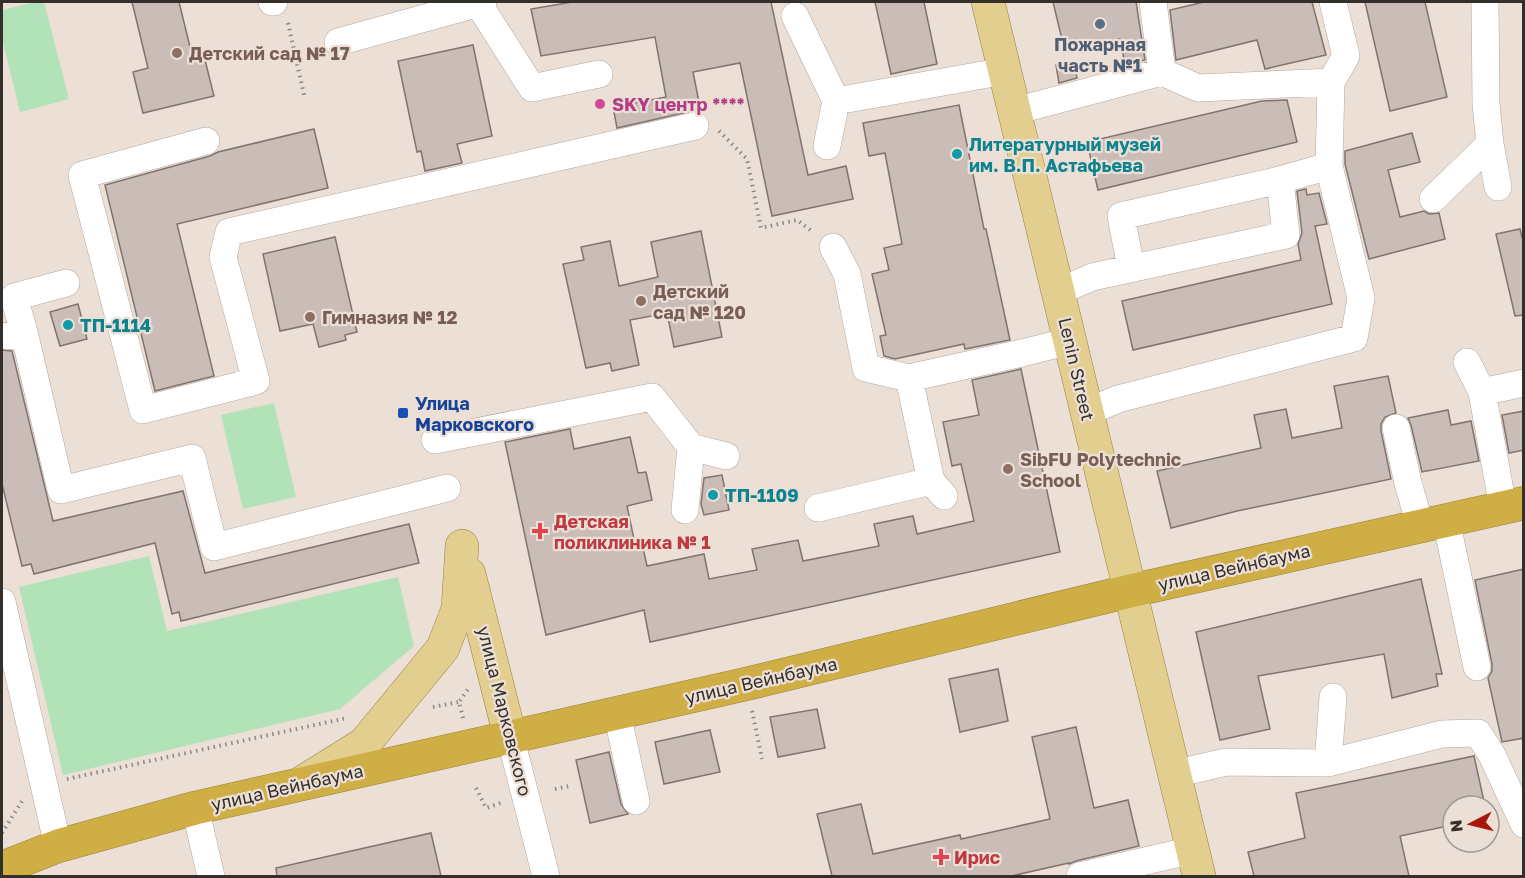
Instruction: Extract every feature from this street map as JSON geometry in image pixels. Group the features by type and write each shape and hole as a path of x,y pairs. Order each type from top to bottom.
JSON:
{"highway":[{"name":"улица Вейнбаума","path":"2,868 58,846 195,808 746,684 1130,591 1514,505"}],"main road":[{"name":"Lenin Street","path":"988,2 1196,863"},
{"name":"улица Марковского","path":"300,783 364,744 443,648 458,609 462,546 510,736"}],"street":[{"path":"338,42 481,2 532,88 599,74"},
{"path":"1154,2 1162,72"},
{"path":"1087,412 1118,399 1354,338 1361,298 1329,166 1331,82 1346,56 1333,2"},
{"path":"1485,2 1485,104 1498,187"},
{"path":"795,16 836,101 826,146"},
{"path":"836,101 1005,71"},
{"path":"1015,111 1162,72 1198,88 1331,82"},
{"path":"206,141 82,175 143,410 266,378 223,257 229,232 616,152 706,127"},
{"path":"1434,199 1490,144"},
{"path":"1131,268 1121,216 1280,180 1329,166"},
{"path":"1058,292 1092,277 1286,235 1280,180"},
{"path":"833,246 847,274 866,368 909,378 1070,341"},
{"path":"66,283 14,297 16,334 61,490 192,458 214,547 447,488"},
{"path":"1467,362 1482,392 1514,505"},
{"path":"818,508 938,488 909,378"},
{"path":"1482,392 1524,383"},
{"path":"435,440 652,397 691,447 726,456"},
{"path":"1396,428 1408,483 1433,522 1477,667"},
{"path":"685,510 691,447"},
{"path":"2,602 58,846"},
{"path":"1328,763 1333,697"},
{"path":"616,712 636,801"},
{"path":"1174,774 1226,762 1328,763 1442,734 1478,733 1492,755 1524,824"},
{"name":"улица Марковского","path":"510,736 546,876"},
{"path":"195,808 210,876"},
{"path":"1080,876 1196,863"}],"path":[{"path":"277,5 305,99"},
{"path":"706,127 747,159 761,228 797,220 833,246"},
{"path":"746,684 762,759"},
{"path":"463,718 459,702 470,686"},
{"path":"64,780 351,718"},
{"path":"555,789 569,786"},
{"path":"476,788 486,808 504,802"},
{"path":"2,833 24,797"}],"green space":[{"path":"44,2 69,99 20,112 2,38 2,10"},
{"path":"274,403 296,497 243,509 221,415"},
{"path":"149,556 167,631 398,577 414,646 340,709 63,775 19,587"}],"building":[{"path":"132,2 179,2 193,59 204,56 214,96 143,113 133,72 148,68"},
{"path":"572,2 771,2 808,175 846,166 853,199 772,216 740,63 693,72 701,112 692,111 617,128 613,107 666,97 655,37 541,56 531,9"},
{"path":"875,2 924,2 937,64 891,74"},
{"name":"Пожарная часть №1","path":"1053,2 1136,2 1145,60 1125,64 1120,39 1065,52"},
{"path":"1204,2 1312,2 1326,55 1265,69 1257,40 1176,60 1170,10"},
{"path":"1365,2 1425,2 1447,97 1390,111"},
{"path":"473,45 492,136 457,144 462,163 425,171 421,151 417,152 398,61"},
{"path":"1074,62 1077,78 1059,83 1056,65"},
{"path":"1287,100 1297,142 1098,190 1087,142 1262,101"},
{"path":"959,105 984,229 986,229 1010,340 965,349 964,344 895,359 884,356 880,336 886,335 872,274 889,270 884,248 902,244 885,153 869,156 863,123"},
{"path":"314,129 328,188 177,224 214,376 155,391 105,185 218,152"},
{"path":"1412,133 1420,162 1388,170 1400,217 1424,211 1429,214 1439,213 1445,239 1369,259 1345,164 1345,151"},
{"path":"1306,189 1307,195 1319,193 1327,224 1315,226 1332,304 1133,350 1122,301 1301,260 1298,244 1302,233 1297,191"},
{"path":"1520,229 1524,245 1524,315 1515,316 1496,234"},
{"path":"701,231 722,337 674,347 667,313 630,320 639,365 612,371 610,363 586,368 563,264 584,260 581,247 610,241 619,286 658,277 651,242"},
{"path":"335,237 357,332 345,335 346,340 319,347 313,324 280,331 263,254"},
{"name":"ТП-1114","path":"78,304 87,339 60,346 50,312"},
{"path":"2,350 12,351 53,521 183,491 205,573 409,524 419,563 181,621 179,612 172,614 155,543 34,574 31,564 22,566 2,484"},
{"path":"1021,369 1060,552 650,642 644,610 546,635 505,442 570,429 574,449 630,437 638,473 646,472 652,500 627,506 635,544 642,543 647,566 704,554 709,579 757,570 752,549 798,540 803,561 879,546 874,524 913,516 917,534 974,521 961,464 952,466 943,422 979,415 972,380"},
{"path":"1388,376 1396,413 1385,417 1381,424 1381,431 1391,479 1237,511 1171,528 1157,471 1261,448 1254,415 1286,409 1292,438 1342,428 1334,386"},
{"path":"1448,410 1451,425 1471,421 1479,461 1422,472 1408,418"},
{"path":"1524,411 1524,450 1509,453 1502,415"},
{"name":"ТП-1109","path":"722,475 729,510 704,515 701,504 704,478"},
{"path":"1524,569 1524,738 1502,742 1488,678 1492,671 1492,664 1475,580"},
{"path":"1421,579 1442,674 1436,674 1438,686 1392,698 1384,654 1258,676 1270,729 1220,740 1196,632"},
{"path":"998,669 1008,721 960,732 949,679"},
{"path":"817,709 825,748 778,757 770,717"},
{"path":"1076,727 1094,808 1128,800 1139,846 1011,876 832,876 817,814 861,804 873,854 960,835 961,839 1050,819 1032,737"},
{"path":"710,730 720,772 664,784 655,742"},
{"path":"609,752 621,804 628,814 590,823 576,760"},
{"path":"1474,756 1482,794 1441,794 1441,827 1400,836 1409,876 1254,876 1248,852 1305,838 1296,793"},
{"path":"431,833 441,876 277,876 276,868"}],"place":[{"name":"Пожарная часть №1","path":"1100,24"},
{"name":"Детский сад № 17","path":"177,53"},
{"name":"SKY центр ****","path":"600,104"},
{"name":"Литературный музей им. В.П. Астафьева","path":"957,154"},
{"name":"Детский сад № 120","path":"641,301"},
{"name":"Гимназия № 12","path":"310,317"},
{"name":"ТП-1114","path":"68,325"},
{"name":"Улица Марковского","path":"403,413"},
{"name":"SibFU Polytechnic School","path":"1008,469"},
{"name":"ТП-1109","path":"713,495"},
{"name":"Детская поликлиника № 1","path":"540,531"},
{"name":"Ирис","path":"941,857"}]}
